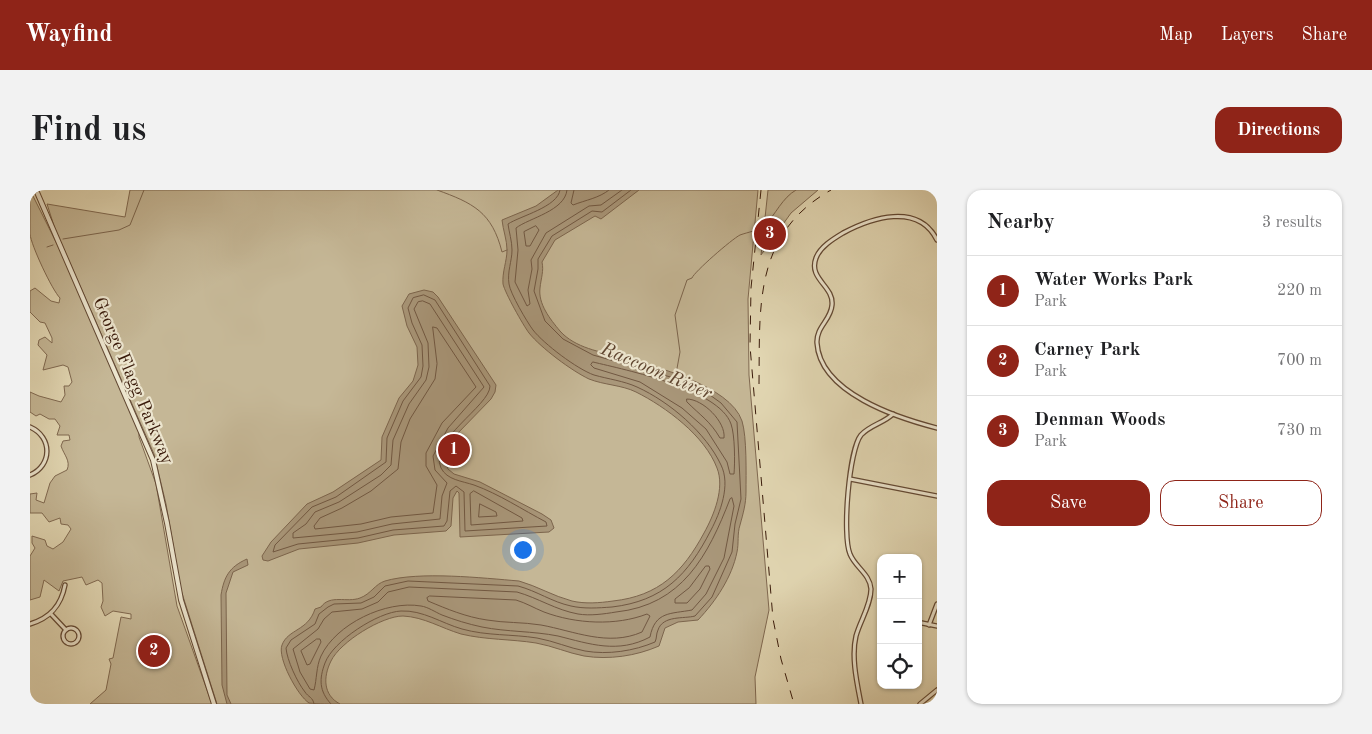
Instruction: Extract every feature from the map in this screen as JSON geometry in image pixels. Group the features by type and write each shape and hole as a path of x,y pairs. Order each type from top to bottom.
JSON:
{"street":[{"name":"George Flagg Parkway","path":"36,190 153,460 168,523 181,600 214,704"},
{"path":"937,240 927,227 914,220 896,216 875,218 836,238 821,249 814,262 816,274 827,287 832,299 830,313 817,335 818,348 822,359 831,373 850,392 867,403 893,414 937,428"},
{"path":"861,704 854,647 870,597 870,587 866,575 853,562 847,546 845,516 856,444 860,436 893,414"},
{"path":"30,427 44,438 47,450 42,468 30,475"},
{"path":"850,479 937,496"},
{"path":"30,624 43,620 51,614 61,599 65,585"},
{"path":"929,625 937,604"},
{"path":"51,614 66,630"},
{"path":"922,623 937,626"},
{"path":"73,628 78,632 79,638 76,642 71,644 66,642 64,637 66,630 73,628"},
{"path":"920,704 937,690"}],"shaded area":[{"path":"30,190 62,254 139,429 139,437 156,484 177,606 212,704 90,704 106,690 111,664 109,659 113,658 121,617 131,619 131,614 113,611 105,616 101,607 103,601 102,583 98,580 86,585 82,577 63,581 59,591 44,580 40,597 30,600 30,556 35,548 32,543 32,536 45,540 47,546 53,549 63,542 71,529 68,525 61,524 60,518 49,522 42,513 30,513 30,494 37,493 36,500 44,503 50,483 55,476 67,470 68,461 61,446 63,441 70,440 69,435 57,435 60,426 55,419 49,419 40,414 36,416 30,412 30,392 61,402 65,395 64,386 69,386 72,382 68,367 63,365 43,370 47,355 38,345 39,340 45,337 52,343 52,338 45,323 40,322 30,312 30,291 35,288 51,301 59,303 60,298 47,277 31,240"},
{"path":"130,190 758,190 748,299 749,375 769,610 755,677 756,704 217,704 181,590 166,504 154,454 55,229 47,204 125,217"},
{"path":"768,190 818,190 791,213 761,255"}],"water":[{"name":"Raccoon River","path":"558,190 639,190 601,219 595,216 555,240 542,262 541,300 556,326 573,342 689,379 723,397 735,408 744,428 746,476 745,501 739,528 737,552 731,571 717,597 698,620 678,622 665,628 659,646 622,656 603,658 584,656 536,643 461,634 411,617 394,617 384,620 352,638 331,661 328,667 326,685 330,696 340,704 309,703 299,693 285,667 281,651 282,645 289,636 308,622 315,609 329,601 360,598 385,581 415,576 470,577 519,581 565,599 582,603 629,598 644,594 668,580 696,547 708,526 715,510 720,484 717,468 704,445 672,414 648,398 619,386 589,379 557,359 529,333 507,294 503,284 507,250 502,220 536,206"},
{"path":"424,290 433,292 438,297 496,385 491,399 457,434 444,460 448,469 454,474 480,482 542,514 551,520 554,528 549,532 460,537 459,493 457,491 453,498 451,526 446,531 394,535 358,543 299,549 268,561 263,560 262,556 271,542 307,504 333,492 381,460 382,437 399,398 413,381 418,365 417,347 407,326 402,306 409,294"},
{"path":"247,559 248,565 233,572 226,593 227,695 231,704 227,704 222,685 221,595 228,573 236,565"}],"waterway":[{"path":"63,239 119,230 130,225 144,190"},
{"path":"437,190 461,200 479,211 493,227 502,252 507,250"},
{"name":"Raccoon River","path":"676,374 680,352 675,315 687,280 692,278 706,263 740,235 765,225 787,197 796,190"},
{"path":"47,247 53,245"}],"railway":[{"path":"761,190 751,288 750,346 773,619 781,659 794,704"},
{"path":"759,384 762,300 766,275 774,250 787,228 806,208 831,190"}],"place":[{"name":"Denman Woods","path":"770,234"},
{"name":"Water Works Park","path":"454,450"},
{"name":"Carney Park","path":"154,651"}]}
